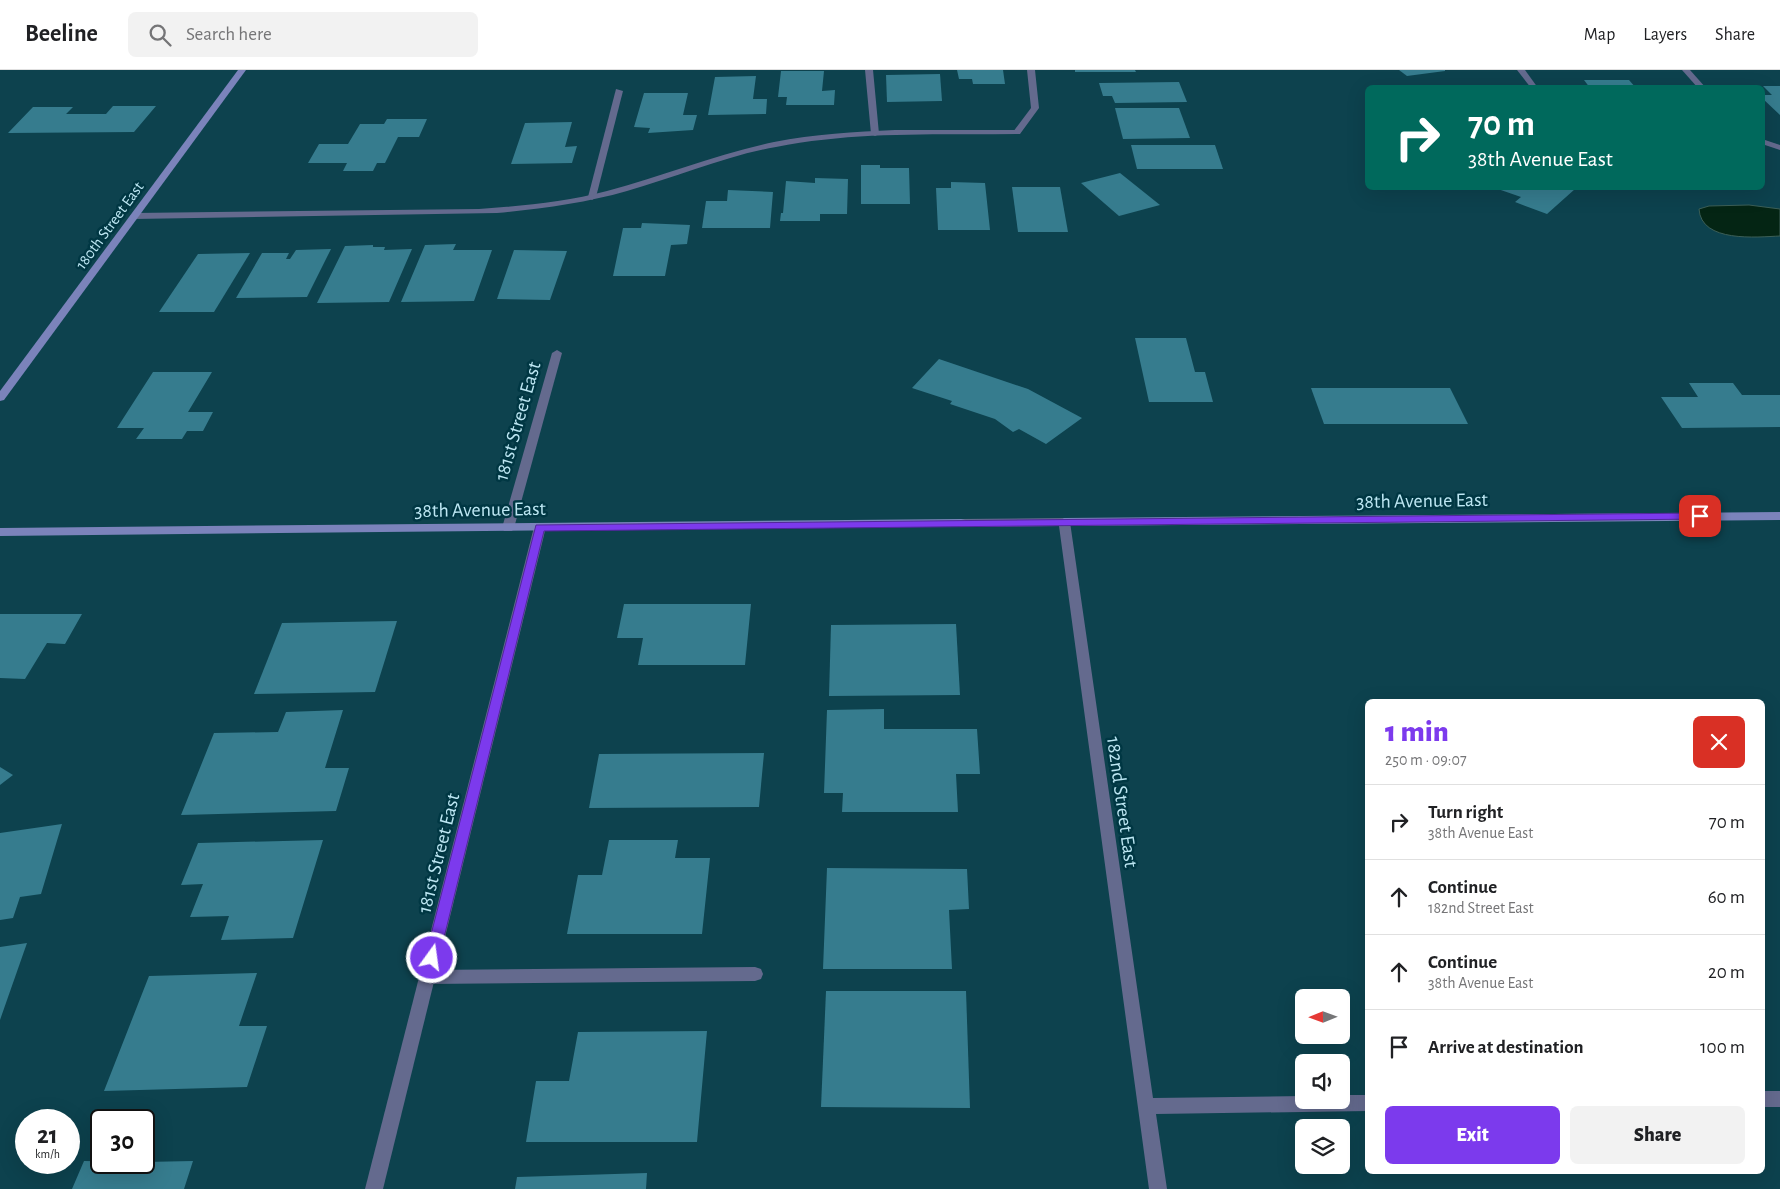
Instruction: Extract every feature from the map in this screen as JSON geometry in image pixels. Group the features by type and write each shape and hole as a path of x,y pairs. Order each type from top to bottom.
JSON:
{"street":[{"name":"180th Street East","path":"0,398 242,70"},
{"path":"869,70 875,134"},
{"path":"134,216 479,212 522,208 624,190 733,154 777,143 875,134 1017,132 1035,108 1031,70"},
{"path":"1521,70 1534,85"},
{"path":"1686,70 1700,85"},
{"path":"592,197 619,91"},
{"path":"1765,142 1780,148"},
{"name":"181st Street East","path":"508,528 557,353"},
{"name":"38th Avenue East","path":"0,532 1780,516"},
{"name":"182nd Street East","path":"1064,522 1158,1189"},
{"name":"181st Street East","path":"374,1189 540,527"},
{"path":"427,977 755,974"},
{"path":"1765,1099 1780,1099"},
{"path":"1146,1106 1365,1103"}],"shaded area":[{"path":"1749,205 1780,209 1780,236 1745,237 1719,233 1709,228 1702,220 1699,209 1709,206"}],"building":[{"path":"957,70 1003,70 1005,84 973,84 972,79 959,79"},
{"path":"1075,70 1135,70 1136,72 1075,72"},
{"path":"1399,70 1445,70 1445,71 1407,76"},
{"path":"781,71 824,71 822,91 835,90 834,105 786,105 787,97 778,97"},
{"path":"940,74 942,101 887,102 886,75"},
{"path":"756,76 753,99 767,99 766,114 708,115 715,77"},
{"path":"1584,80 1629,80 1633,85 1588,85"},
{"path":"1179,82 1187,102 1115,103 1112,96 1103,96 1099,83"},
{"path":"1765,86 1780,86 1780,115 1765,101 1765,95 1772,95"},
{"path":"644,93 688,93 683,115 697,115 693,130 648,133 650,128 634,127"},
{"path":"113,106 156,106 134,132 8,133 33,107 73,107 66,114 106,114"},
{"path":"1115,108 1179,108 1190,138 1123,139"},
{"path":"387,119 427,119 419,137 398,137 385,163 377,163 373,171 343,171 347,163 308,163 319,144 348,144 360,124 384,124"},
{"path":"572,122 565,147 577,146 572,163 511,164 525,123"},
{"path":"1131,145 1215,145 1223,169 1137,169"},
{"path":"861,165 880,165 880,168 909,168 910,204 861,204"},
{"path":"1120,173 1160,205 1119,216 1081,183"},
{"path":"815,178 848,179 847,214 820,214 820,221 780,221 781,213 783,213 786,181 815,183"},
{"path":"951,182 985,183 990,230 938,230 936,188 951,188"},
{"path":"1012,187 1060,187 1068,232 1018,232"},
{"path":"728,190 773,192 770,228 702,228 706,201 727,201"},
{"path":"1501,190 1574,190 1547,214 1515,202 1521,197"},
{"path":"642,223 690,225 687,244 671,245 665,276 613,276 623,228 641,228"},
{"path":"456,244 453,250 492,250 474,301 401,302 425,245"},
{"path":"373,245 373,247 385,247 384,250 412,249 389,302 317,303 345,246"},
{"path":"331,249 307,297 236,298 262,253 289,253 286,259 290,259 296,250"},
{"path":"514,250 567,251 550,300 497,299"},
{"path":"250,253 214,312 159,312 198,254"},
{"path":"1135,338 1186,338 1195,372 1205,372 1213,402 1149,402"},
{"path":"939,359 1028,389 1082,418 1046,444 1019,429 1013,432 995,419 950,404 952,401 912,388"},
{"path":"153,372 212,372 188,412 213,412 203,431 187,431 182,439 136,439 144,428 117,428"},
{"path":"1689,383 1733,383 1742,395 1780,395 1780,427 1682,428 1661,397 1698,397"},
{"path":"1311,388 1450,388 1468,424 1324,424"},
{"path":"624,604 751,604 745,665 638,665 643,638 617,638"},
{"path":"0,614 82,614 65,644 47,643 25,679 0,678"},
{"path":"397,621 375,692 254,694 282,623"},
{"path":"956,624 960,695 829,696 831,625"},
{"path":"884,709 884,729 977,729 980,774 956,774 958,812 842,812 843,793 824,793 827,710"},
{"path":"343,710 325,768 349,768 336,811 181,815 214,733 278,732 286,712"},
{"path":"764,753 759,807 589,808 599,754"},
{"path":"0,767 13,775 0,785"},
{"path":"62,824 41,894 20,897 13,918 0,920 0,833"},
{"path":"323,840 293,938 221,940 229,916 190,917 203,884 181,885 198,843"},
{"path":"609,840 678,840 675,858 710,858 702,934 567,934 578,875 602,875"},
{"path":"827,868 967,869 969,909 949,910 952,969 823,969"},
{"path":"27,943 0,1020 0,947"},
{"path":"257,973 239,1026 267,1026 247,1087 104,1091 149,976"},
{"path":"826,991 966,991 970,1108 821,1107"},
{"path":"707,1031 697,1142 526,1142 536,1081 569,1081 578,1032"},
{"path":"84,1161 90,1161 90,1174 155,1174 155,1162 193,1161 184,1189 72,1189"},
{"path":"647,1173 646,1189 515,1189 517,1177"}],"route":[{"path":"432,958 540,527 1700,516"}]}
